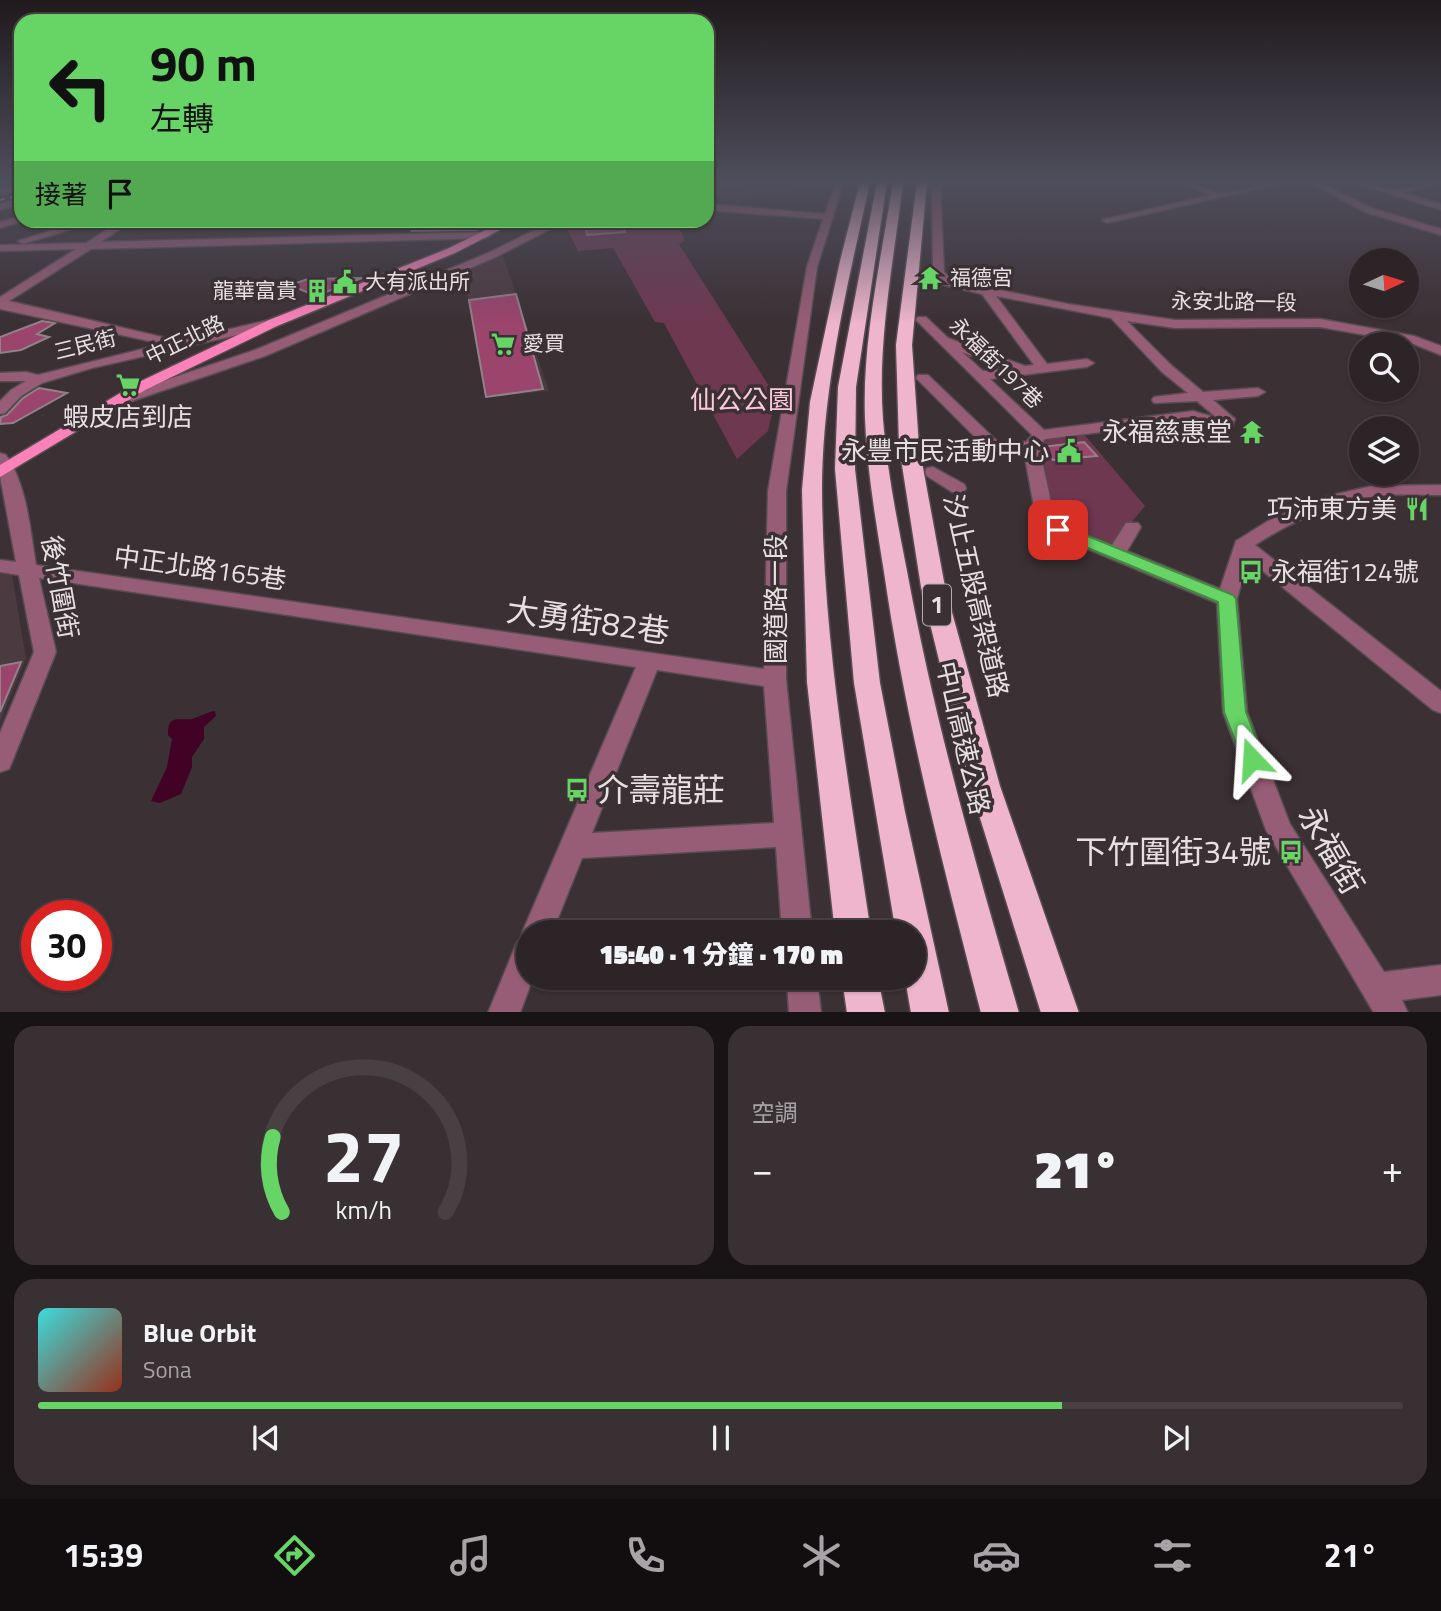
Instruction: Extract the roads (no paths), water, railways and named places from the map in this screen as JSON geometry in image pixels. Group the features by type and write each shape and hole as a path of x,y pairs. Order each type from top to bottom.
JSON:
{"highway":[{"path":"851,920 820,682 812,490 819,402 854,229"},
{"path":"874,229 847,387 845,469 867,684 889,812 930,1012"},
{"name":"中山高速公路","path":"892,229 877,338 874,418 884,505 909,654 940,795 1000,1012"},
{"name":"汐止五股高架道路","path":"919,229 904,345 909,446 933,587 985,786 1060,1012"},
{"path":"862,990 866,1012"}],"main road":[{"name":"中正北路","path":"2,466 121,400 272,323 497,229"}],"street":[{"path":"0,247 64,229"},
{"path":"114,229 1,301 1,304 212,352"},
{"path":"121,400 260,353 492,255 545,229"},
{"name":"國道路一段","path":"796,920 786,834 775,679 776,491 812,267 825,229"},
{"name":"永安北路一段","path":"936,229 939,272 948,283 1068,308 1175,324 1320,323 1414,340 1441,351"},
{"path":"0,247 486,235"},
{"path":"986,292 1043,368"},
{"path":"923,378 994,447 1193,416 1207,422 1227,424 1227,419 1167,369 1114,314"},
{"name":"永福街197巷","path":"922,320 980,376 1035,441"},
{"name":"三民街","path":"0,410 16,393 37,380 272,323"},
{"path":"941,340 1024,370"},
{"path":"980,376 1087,362"},
{"path":"0,377 26,376 37,380"},
{"path":"1159,400 1258,393"},
{"path":"1035,441 1045,518 1058,530 1227,599"},
{"name":"後竹圍街","path":"0,762 45,652 18,514 2,466"},
{"path":"933,472 958,488"},
{"path":"1441,490 1372,491 1321,503 1274,525 1243,545 1441,704"},
{"path":"1115,555 1132,527"},
{"name":"永福街","path":"1243,545 1227,599 1235,712 1279,830 1384,1000"},
{"name":"中正北路165巷","path":"0,566 392,623"},
{"name":"大勇街82巷","path":"392,623 775,679"},
{"path":"542,920 649,662"},
{"path":"573,846 786,834"},
{"path":"1384,1000 1441,980"},
{"path":"504,1012 516,983"},
{"path":"803,990 806,1012"}],"place":[{"name":"福德宮","path":"930,278"},
{"name":"大有派出所","path":"345,282"},
{"name":"龍華富貴","path":"317,291"},
{"name":"愛買","path":"503,344"},
{"name":"蝦皮店到店","path":"128,385"},
{"name":"永福慈惠堂","path":"1252,432"},
{"name":"永豐市民活動中心","path":"1069,451"},
{"name":"巧沛東方美","path":"1417,509"},
{"name":"永福街124號","path":"1251,572"},
{"name":"介壽龍莊","path":"577,790"},
{"name":"下竹圍街34號","path":"1291,852"}],"park label":[{"name":"仙公公園","path":"742,400"}]}
